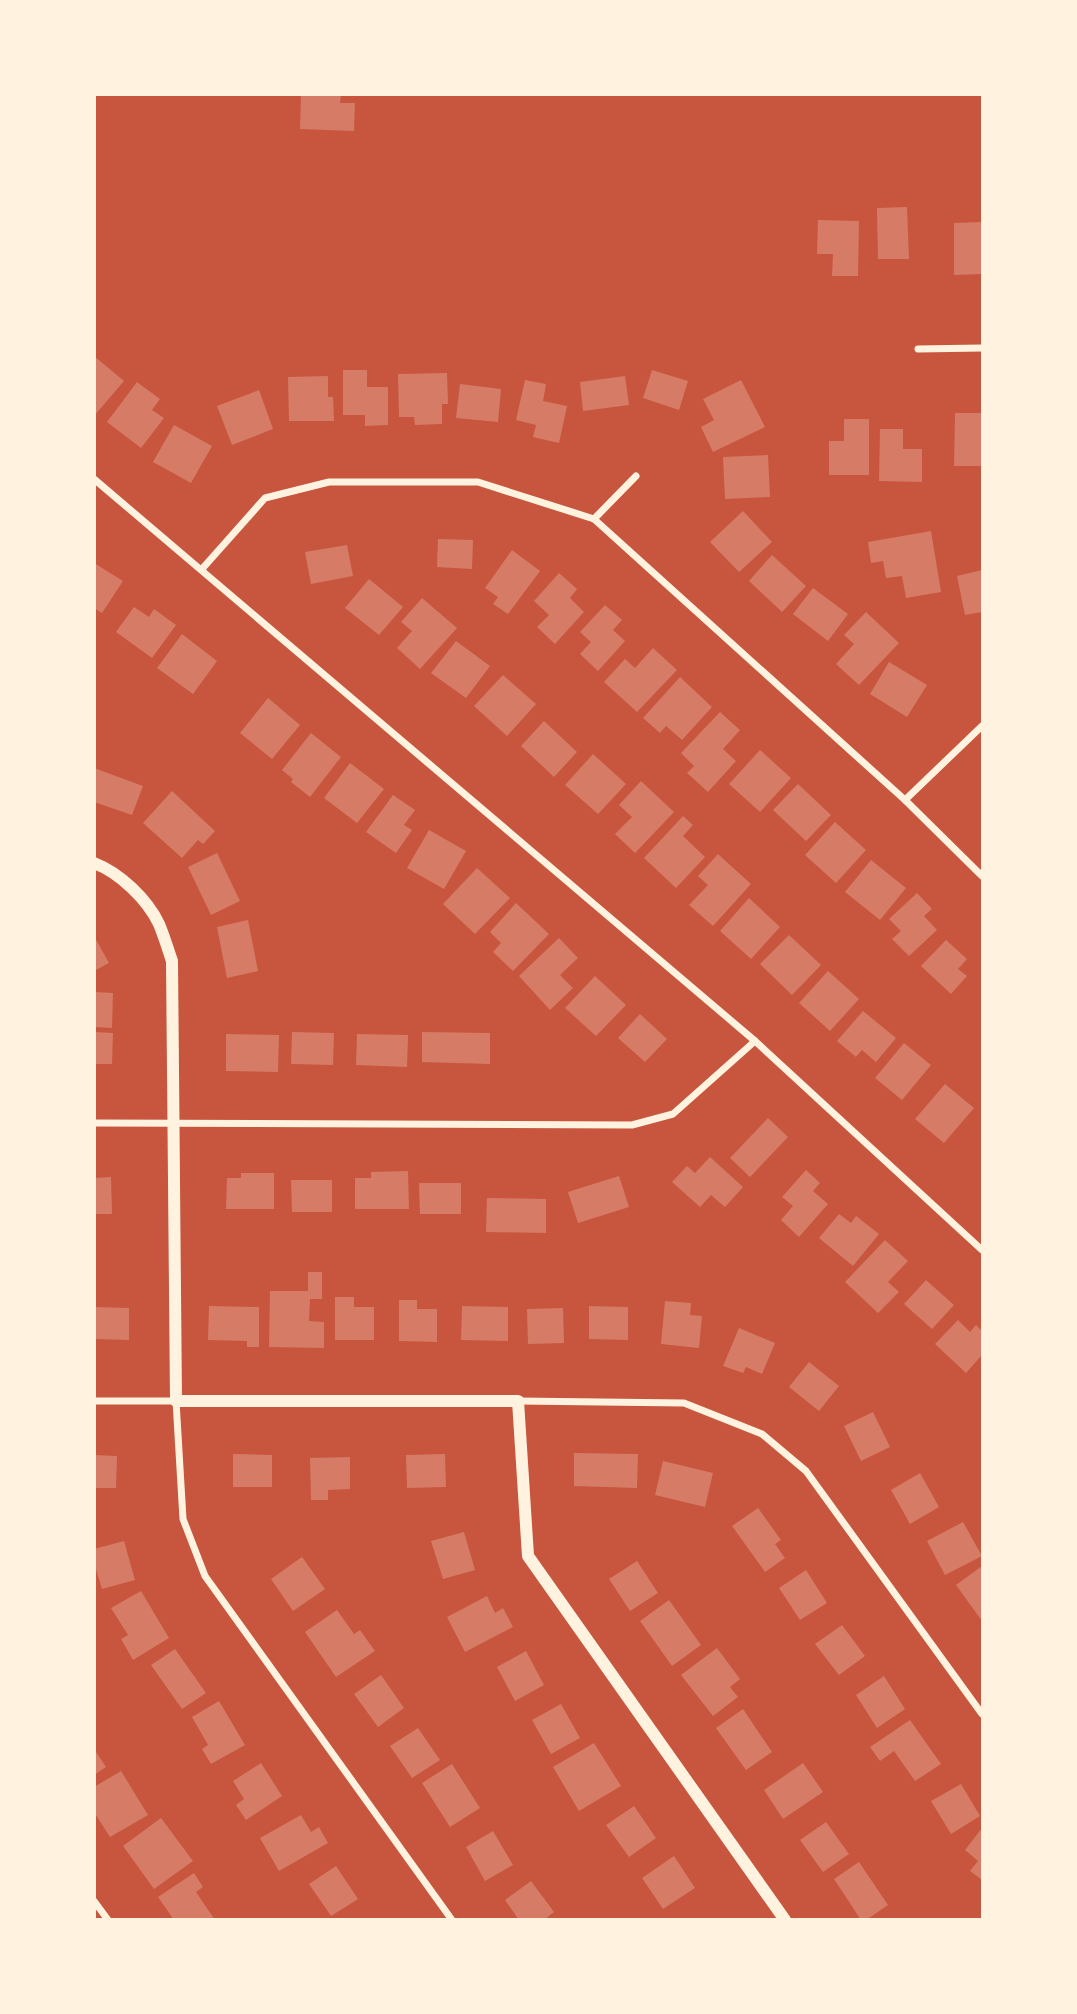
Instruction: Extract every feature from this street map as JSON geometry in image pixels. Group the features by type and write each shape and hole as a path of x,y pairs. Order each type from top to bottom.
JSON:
{"street":[{"path":"918,349 982,348"},
{"path":"594,519 636,477"},
{"path":"94,480 755,1041 982,1249"},
{"path":"202,569 265,498 329,482 478,482 594,519 905,800 982,876"},
{"path":"905,800 982,726"},
{"path":"94,863 105,867 138,894 158,922 172,961 176,1401 183,1519 205,1576 452,1920"},
{"path":"94,1123 632,1125 673,1114 755,1041"},
{"path":"94,1401 684,1403 762,1434 806,1471 982,1714"},
{"path":"518,1401 528,1556 785,1920"},
{"path":"94,1901 108,1920"}],"building":[{"path":"301,94 341,94 340,103 355,103 354,131 300,129"},
{"path":"907,207 909,259 878,259 877,208"},
{"path":"818,220 859,221 858,276 832,276 833,254 817,254"},
{"path":"982,222 982,274 954,275 954,223"},
{"path":"94,356 124,381 94,416"},
{"path":"343,370 367,370 367,387 388,387 388,425 365,426 365,415 343,415"},
{"path":"652,370 688,381 679,410 643,398"},
{"path":"447,373 448,404 442,404 442,424 415,425 414,417 399,417 398,374"},
{"path":"328,376 328,397 333,397 334,421 289,421 288,377"},
{"path":"625,376 629,405 583,411 580,382"},
{"path":"525,380 546,384 543,401 567,406 559,443 533,437 536,425 516,420"},
{"path":"741,380 765,427 713,452 701,427 714,420 703,399"},
{"path":"137,382 160,399 152,410 164,418 141,448 107,422"},
{"path":"460,384 501,389 498,422 456,418"},
{"path":"259,390 273,429 232,445 217,406"},
{"path":"955,413 982,413 982,466 954,466"},
{"path":"844,419 869,419 869,475 829,475 829,441 844,441"},
{"path":"174,425 212,446 191,483 153,462"},
{"path":"880,429 903,429 903,449 922,449 922,482 879,481"},
{"path":"768,455 770,497 725,499 723,457"},
{"path":"743,511 772,542 739,572 710,542"},
{"path":"931,531 941,592 906,598 902,576 886,578 883,561 871,563 868,542"},
{"path":"438,539 473,540 472,569 437,567"},
{"path":"347,545 353,576 311,584 305,552"},
{"path":"512,550 540,571 508,614 493,604 498,597 485,588"},
{"path":"772,555 806,586 782,612 749,581"},
{"path":"94,563 123,581 102,613 94,608"},
{"path":"982,570 982,612 965,615 957,576"},
{"path":"559,573 577,589 570,598 584,612 555,644 537,627 549,615 534,601"},
{"path":"369,579 403,607 379,635 345,608"},
{"path":"813,588 848,614 828,641 793,614"},
{"path":"422,598 457,628 420,669 397,648 412,631 401,622"},
{"path":"605,605 622,620 613,630 625,641 598,671 580,654 591,642 580,632"},
{"path":"134,607 149,617 154,609 176,625 152,658 116,632"},
{"path":"866,612 899,643 859,685 836,664 854,644 844,635"},
{"path":"182,634 217,661 193,694 157,668"},
{"path":"456,641 490,666 466,698 431,673"},
{"path":"653,648 677,670 637,712 604,682 625,659 635,668"},
{"path":"889,662 927,685 907,717 870,694"},
{"path":"503,675 536,704 507,736 474,706"},
{"path":"680,677 712,707 682,740 666,726 660,733 643,718"},
{"path":"268,698 300,725 272,759 240,733"},
{"path":"720,712 740,730 723,749 736,761 708,792 687,773 694,766 681,753"},
{"path":"544,721 577,752 554,777 521,746"},
{"path":"311,733 341,757 310,797 291,782 293,779 282,770"},
{"path":"760,750 791,778 760,812 729,784"},
{"path":"593,754 626,784 598,814 565,785"},
{"path":"350,763 384,789 357,823 324,798"},
{"path":"94,768 143,786 132,815 94,802"},
{"path":"641,781 674,812 635,853 615,834 632,817 619,805"},
{"path":"798,784 831,815 806,841 773,810"},
{"path":"172,791 215,831 203,844 198,840 182,858 143,823"},
{"path":"393,795 415,810 404,825 412,830 396,853 366,832"},
{"path":"683,816 693,825 683,836 705,857 676,888 644,858"},
{"path":"835,822 866,850 836,883 805,855"},
{"path":"429,830 466,851 444,889 407,868"},
{"path":"217,853 240,901 211,915 188,867"},
{"path":"718,854 751,884 713,926 689,905 708,885 698,876"},
{"path":"871,860 906,888 880,920 845,892"},
{"path":"477,868 510,898 475,934 443,904"},
{"path":"917,893 932,909 924,916 937,930 909,956 892,939 901,931 889,919"},
{"path":"749,898 780,927 751,959 720,931"},
{"path":"516,903 549,934 513,971 493,952 501,943 490,932"},
{"path":"248,920 258,971 227,978 217,927"},
{"path":"789,935 821,965 792,995 760,964"},
{"path":"94,936 109,963 94,971"},
{"path":"559,938 578,958 560,975 573,988 550,1010 519,976"},
{"path":"946,940 967,959 958,969 967,976 951,994 921,966"},
{"path":"828,971 859,999 830,1031 799,1003"},
{"path":"595,976 626,1005 596,1036 565,1008"},
{"path":"94,992 113,993 112,1028 94,1027"},
{"path":"863,1011 896,1038 876,1062 862,1050 856,1057 837,1041"},
{"path":"640,1014 667,1039 645,1062 618,1038"},
{"path":"94,1032 113,1033 112,1064 94,1064"},
{"path":"292,1032 334,1033 333,1065 291,1064"},
{"path":"422,1032 490,1033 490,1064 422,1062"},
{"path":"226,1034 279,1035 278,1072 226,1071"},
{"path":"357,1034 408,1035 407,1067 356,1065"},
{"path":"904,1043 931,1065 902,1100 875,1078"},
{"path":"945,1084 974,1108 944,1143 915,1119"},
{"path":"768,1118 788,1137 750,1177 730,1158"},
{"path":"710,1157 743,1187 725,1207 711,1195 700,1207 672,1182 687,1166 695,1173"},
{"path":"806,1170 820,1183 813,1191 828,1204 799,1237 781,1220 793,1206 782,1197"},
{"path":"408,1171 409,1209 355,1209 355,1178 371,1178 371,1172"},
{"path":"241,1173 274,1173 274,1209 226,1209 227,1178 241,1178"},
{"path":"619,1176 629,1207 578,1223 568,1192"},
{"path":"111,1177 112,1214 94,1214 94,1178"},
{"path":"291,1180 332,1180 332,1212 292,1212"},
{"path":"419,1183 461,1183 461,1214 420,1214"},
{"path":"487,1198 546,1199 546,1233 486,1232"},
{"path":"839,1214 851,1223 856,1216 879,1234 853,1266 819,1238"},
{"path":"885,1240 908,1261 888,1282 899,1292 878,1313 845,1282"},
{"path":"308,1272 322,1272 322,1299 310,1299 309,1321 324,1322 324,1348 269,1347 270,1291 308,1291"},
{"path":"926,1280 954,1305 932,1329 904,1304"},
{"path":"335,1297 354,1297 354,1307 374,1307 374,1340 335,1340"},
{"path":"399,1300 417,1300 417,1309 437,1309 437,1342 399,1341"},
{"path":"665,1301 691,1303 690,1315 702,1316 699,1348 661,1344"},
{"path":"209,1306 259,1307 259,1347 247,1347 247,1341 208,1340"},
{"path":"462,1306 508,1307 508,1341 461,1340"},
{"path":"589,1306 628,1307 628,1340 589,1339"},
{"path":"94,1307 129,1308 129,1340 94,1339"},
{"path":"563,1308 564,1343 528,1344 527,1309"},
{"path":"958,1320 970,1332 976,1325 982,1331 982,1355 966,1373 935,1344"},
{"path":"739,1328 775,1343 762,1374 746,1367 743,1373 723,1366"},
{"path":"809,1362 839,1386 819,1411 789,1387"},
{"path":"873,1412 890,1447 861,1461 844,1426"},
{"path":"574,1453 638,1454 637,1488 574,1486"},
{"path":"233,1454 272,1455 272,1487 233,1487"},
{"path":"445,1454 446,1487 407,1488 406,1455"},
{"path":"94,1455 117,1456 116,1488 94,1488"},
{"path":"350,1457 350,1489 328,1490 328,1500 311,1500 310,1458"},
{"path":"663,1461 713,1473 705,1507 655,1495"},
{"path":"920,1473 939,1507 910,1524 891,1490"},
{"path":"758,1508 781,1540 775,1544 785,1558 765,1572 732,1526"},
{"path":"963,1522 982,1556 945,1575 927,1541"},
{"path":"464,1532 475,1570 443,1579 431,1541"},
{"path":"124,1541 135,1580 102,1589 94,1563 94,1549"},
{"path":"302,1557 325,1589 293,1611 271,1579"},
{"path":"637,1561 658,1593 630,1611 609,1579"},
{"path":"982,1566 982,1621 956,1585"},
{"path":"806,1570 827,1603 800,1620 779,1588"},
{"path":"141,1591 169,1638 133,1660 121,1639 128,1635 111,1608"},
{"path":"487,1596 495,1613 503,1608 513,1627 465,1652 447,1617"},
{"path":"669,1600 701,1645 672,1666 640,1621"},
{"path":"337,1610 354,1634 360,1630 375,1651 336,1677 305,1632"},
{"path":"842,1625 865,1656 839,1675 815,1644"},
{"path":"717,1648 740,1679 730,1687 738,1697 713,1716 681,1675"},
{"path":"175,1649 206,1693 182,1709 151,1665"},
{"path":"526,1651 544,1685 515,1701 497,1667"},
{"path":"381,1675 404,1708 378,1727 354,1694"},
{"path":"884,1676 905,1709 877,1728 856,1695"},
{"path":"219,1701 245,1745 211,1764 202,1749 208,1745 192,1717"},
{"path":"561,1704 580,1738 551,1754 532,1720"},
{"path":"743,1709 772,1752 746,1770 716,1728"},
{"path":"910,1720 941,1764 915,1781 894,1751 880,1761 870,1747"},
{"path":"418,1728 440,1760 412,1778 390,1746"},
{"path":"594,1743 621,1786 579,1811 553,1767"},
{"path":"94,1749 106,1767 94,1775"},
{"path":"261,1763 282,1796 246,1820 236,1805 244,1799 233,1781"},
{"path":"803,1763 823,1792 783,1819 764,1790"},
{"path":"452,1764 480,1808 450,1827 422,1783"},
{"path":"121,1771 148,1815 110,1837 94,1812 94,1787"},
{"path":"961,1784 980,1816 951,1834 931,1801"},
{"path":"634,1806 656,1838 629,1857 606,1825"},
{"path":"301,1815 311,1832 319,1827 328,1843 279,1871 260,1838"},
{"path":"161,1818 193,1861 154,1889 123,1846"},
{"path":"826,1822 849,1854 823,1872 800,1840"},
{"path":"982,1828 982,1880 970,1871 978,1861 965,1850"},
{"path":"493,1831 513,1865 485,1881 466,1847"},
{"path":"674,1856 695,1888 663,1909 642,1878"},
{"path":"859,1862 888,1905 866,1920 861,1920 834,1879"},
{"path":"336,1866 358,1899 331,1916 309,1884"},
{"path":"194,1873 203,1887 196,1892 215,1920 174,1920 158,1897"},
{"path":"531,1881 554,1912 544,1920 519,1920 505,1900"}]}
